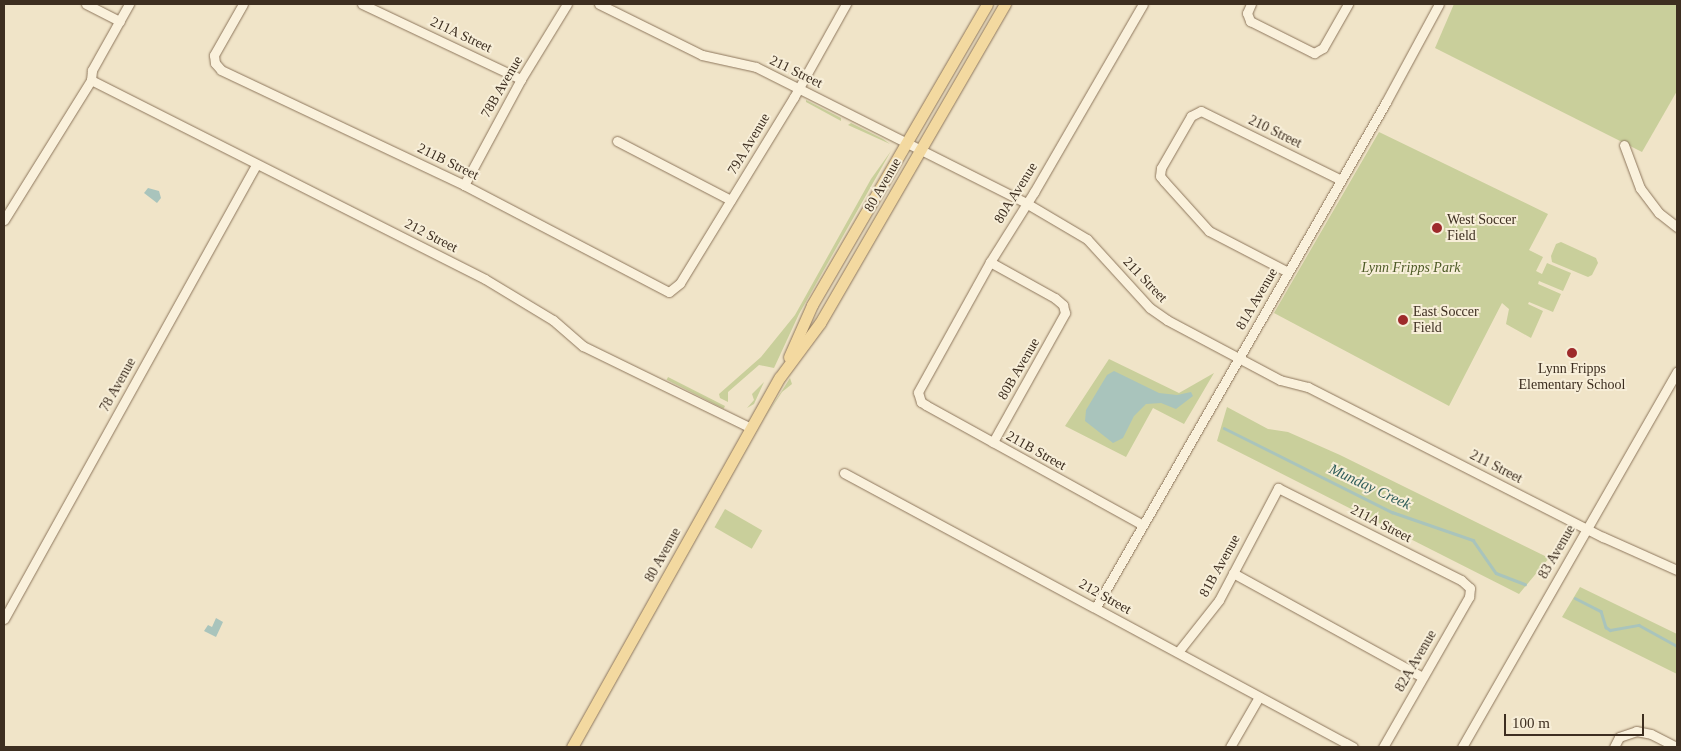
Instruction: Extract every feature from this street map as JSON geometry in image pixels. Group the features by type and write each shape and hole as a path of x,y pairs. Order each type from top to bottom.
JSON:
{"main road":[{"name":"80 Avenue","path":"572,747 780,376 812,305 987,4"},
{"name":"80 Avenue","path":"780,376 820,324 1005,4"}],"street":[{"path":"86,4 120,21"},
{"path":"4,220 91,80 92,70 130,4"},
{"name":"211B Street","path":"243,4 219,44 214,60 226,73 464,184 669,292"},
{"name":"211A Street","path":"362,4 521,79"},
{"name":"78B Avenue","path":"464,184 521,79 567,4"},
{"name":"211 Street","path":"599,4 702,56 756,67 1026,203 1087,239 1158,314 1280,380 1308,387 1587,529 1677,570"},
{"name":"79A Avenue","path":"669,292 680,283 799,89 846,4"},
{"name":"80A Avenue","path":"918,398 919,386 1143,4"},
{"path":"1251,4 1247,17 1260,28 1302,49 1317,52 1348,4"},
{"name":"81A Avenue","path":"1096,607 1341,180 1439,4"},
{"name":"212 Street","path":"91,80 485,279 553,320 583,346 751,428"},
{"name":"210 Street","path":"1288,272 1209,230 1160,176 1161,168 1196,112 1341,180"},
{"path":"617,141 731,200"},
{"path":"1624,145 1640,188 1659,213 1677,227"},
{"name":"78 Avenue","path":"4,619 226,216 240,199 256,165"},
{"name":"80B Avenue","path":"990,262 1055,298 1064,308 1062,323 993,442"},
{"name":"83 Avenue","path":"1462,747 1677,371"},
{"name":"211B Street","path":"918,398 1143,526"},
{"name":"212 Street","path":"844,473 1353,747"},
{"name":"211A Street","path":"1278,488 1461,580 1470,588"},
{"name":"81B Avenue","path":"1178,652 1219,600 1278,488"},
{"path":"1233,573 1422,677"},
{"name":"82A Avenue","path":"1383,747 1469,597 1470,588"},
{"path":"1230,747 1259,697"},
{"path":"1614,747 1619,738 1636,731 1651,734 1676,747"}],"green space":[{"path":"1454,4 1677,4 1677,91 1642,152 1435,48"},
{"path":"806,100 841,118 841,121 806,102"},
{"path":"851,123 883,139 890,144 848,125"},
{"name":"Lynn Fripps Park","path":"1379,132 1548,214 1529,250 1543,257 1536,271 1542,274 1547,263 1571,273 1563,291 1539,281 1538,284 1561,294 1553,312 1529,302 1528,304 1543,311 1531,338 1506,324 1509,309 1502,303 1449,406 1274,313"},
{"path":"891,151 799,314 774,368 759,365 728,392 728,402 720,398 719,394 761,357 795,315 871,179"},
{"path":"1561,242 1596,258 1598,263 1592,275 1588,277 1552,262 1551,256 1556,244"},
{"path":"1109,359 1179,393 1214,373 1184,424 1153,408 1126,457 1065,426"},
{"path":"668,377 725,406 724,409 667,380"},
{"path":"790,378 792,384 782,392 764,419"},
{"path":"764,382 754,404 747,408 754,400 752,394"},
{"path":"1227,407 1268,429 1288,432 1340,455 1549,558 1519,594 1217,441"},
{"path":"725,509 762,530 752,549 714,527"},
{"path":"1580,587 1677,634 1677,674 1562,617"}],"water":[{"path":"148,188 159,191 161,198 157,203 144,193"},
{"path":"1114,371 1159,393 1177,395 1191,392 1193,396 1176,409 1161,403 1146,404 1134,416 1123,438 1113,443 1085,421 1086,410 1107,375"},
{"path":"216,618 223,622 216,637 204,631 208,625 212,627"}],"waterway":[{"name":"Munday Creek","path":"1224,428 1392,512 1473,540 1496,573 1525,584"},
{"name":"Munday Creek","path":"1575,598 1601,611 1606,627 1610,630 1639,625 1677,646"}],"place":[{"name":"West Soccer Field","path":"1437,228"},
{"name":"East Soccer Field","path":"1403,320"},
{"name":"Lynn Fripps Elementary School","path":"1572,353"}]}
